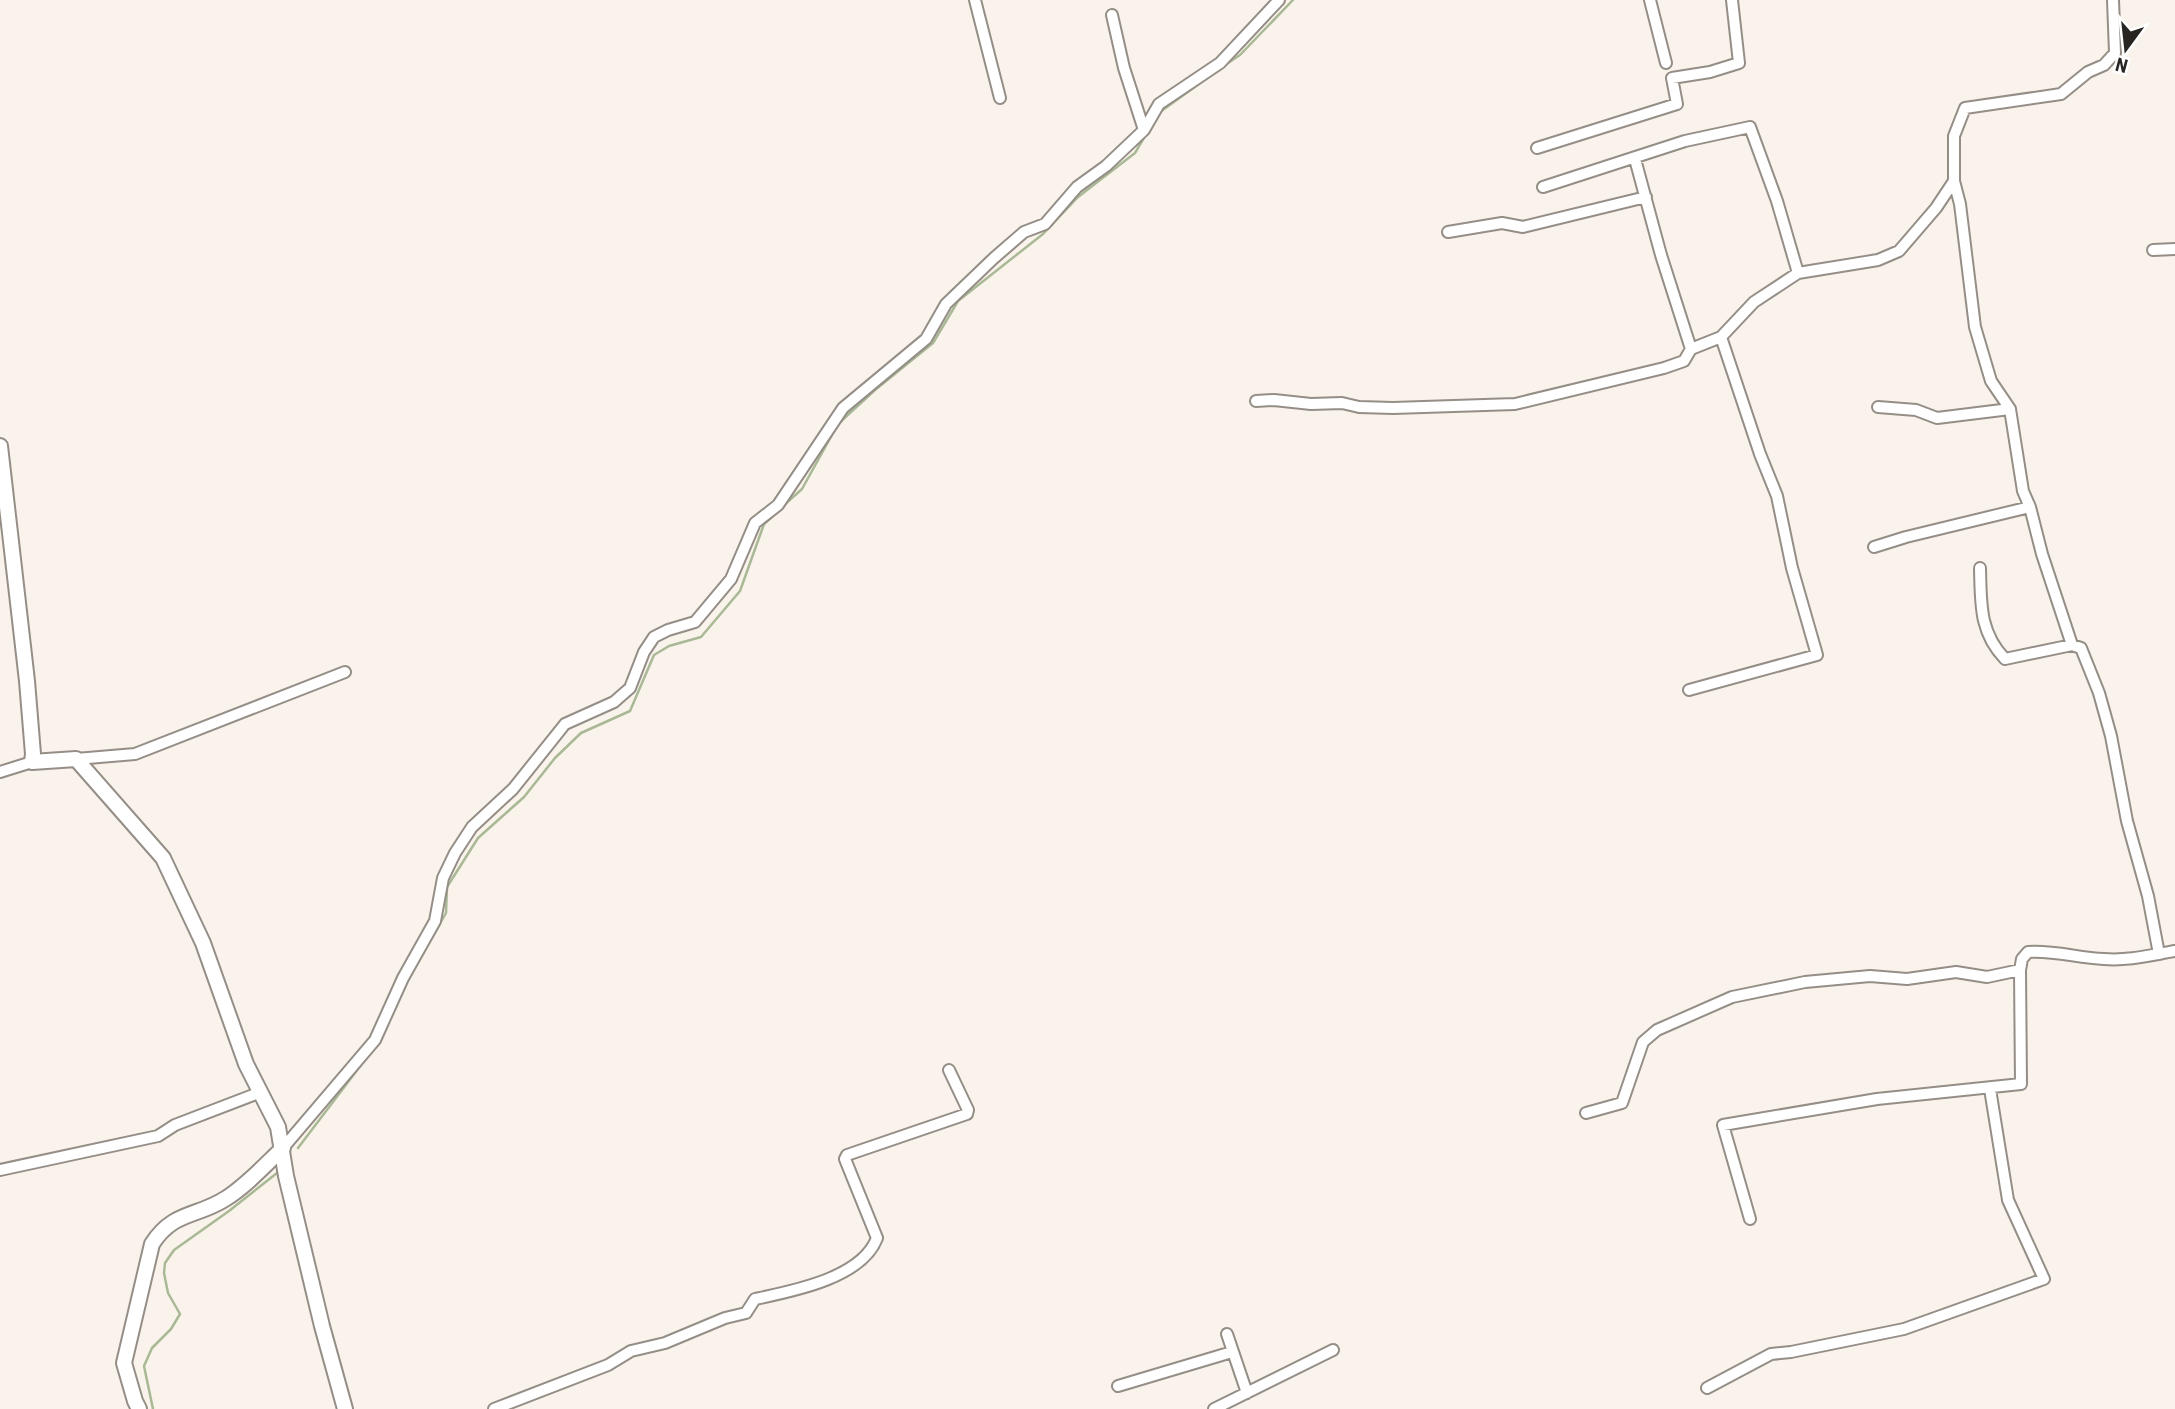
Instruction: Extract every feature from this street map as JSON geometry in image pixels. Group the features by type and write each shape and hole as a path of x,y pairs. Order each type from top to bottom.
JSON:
{"street":[{"path":"975,0 1000,98"},
{"path":"139,1409 124,1363 152,1244 170,1223 224,1200 283,1148 375,1041 403,978 435,921 443,878 472,827 513,789 565,724 614,702 630,688 644,652 654,638 668,630 695,622 731,579 755,523 778,505 843,408 926,339 946,304 994,258 1024,232 1045,224 1077,187 1106,166 1144,130 1159,104 1220,63 1279,0"},
{"path":"1650,0 1666,62"},
{"path":"1537,148 1677,104 1672,78 1739,64 1732,0"},
{"path":"2072,645 2042,554 2030,507 2022,491 2010,409 1990,381 1975,327 1960,204 1954,181 1954,136 1965,108 2061,94 2088,72 2104,65 2115,53 2113,0"},
{"path":"1112,15 1124,68 1144,130"},
{"path":"1543,187 1685,141 1751,127 1798,273"},
{"path":"1636,159 1661,255 1691,349"},
{"path":"1256,401 1342,403 1359,407 1393,408 1515,404 1664,368 1684,360 1691,349 1721,337 1754,302 1798,273 1878,260 1899,251 1936,208 1954,181"},
{"path":"1448,232 1502,223 1524,227 1646,197"},
{"path":"2152,250 2175,249"},
{"path":"1689,690 1817,655 1792,568 1777,496 1721,337"},
{"path":"1878,407 1916,410 1937,418 2010,409"},
{"path":"0,446 27,681 32,762"},
{"path":"1874,547 2030,507"},
{"path":"1980,568 1980,611 1995,650 2005,659 2072,645 2081,648 2099,693 2111,736 2127,821 2148,896 2159,954"},
{"path":"0,772 32,762 135,754 345,672"},
{"path":"76,759 163,858 203,943 246,1064 278,1127 289,1188 345,1409"},
{"path":"1750,1219 1723,1125 1877,1099 2021,1084 2020,970 2022,959 2028,952 2049,951 2127,960 2175,951"},
{"path":"1586,1113 1622,1103 1643,1042 1657,1030 1732,997 1805,982 1870,976 1907,979 1956,972 1987,977 2020,970"},
{"path":"495,1409 608,1365 631,1351 665,1343 746,1312 755,1299 841,1275 862,1260 875,1245 877,1238 846,1164 847,1155 967,1114 968,1110 949,1070"},
{"path":"1707,1388 1771,1354 1904,1329 2044,1279 2008,1200 1990,1089"},
{"path":"0,1170 158,1136 174,1125 261,1092"},
{"path":"1227,1334 1247,1393"},
{"path":"1214,1409 1333,1350"},
{"path":"1118,1386 1232,1352"}],"waterway":[{"path":"1222,67 1240,55 1293,0"},
{"path":"1160,112 1214,73"},
{"path":"783,506 802,489 838,424 933,343 958,301 1043,234 1078,197 1135,153 1145,136"},
{"path":"415,967 446,913 447,887 478,838 524,797 555,758 581,733 630,711 654,655 669,646 701,637 740,591 764,524 773,516"},
{"path":"298,1148 364,1061"},
{"path":"153,1409 144,1366 152,1348 171,1329 180,1314 168,1293 165,1263 174,1250 277,1173"}]}
